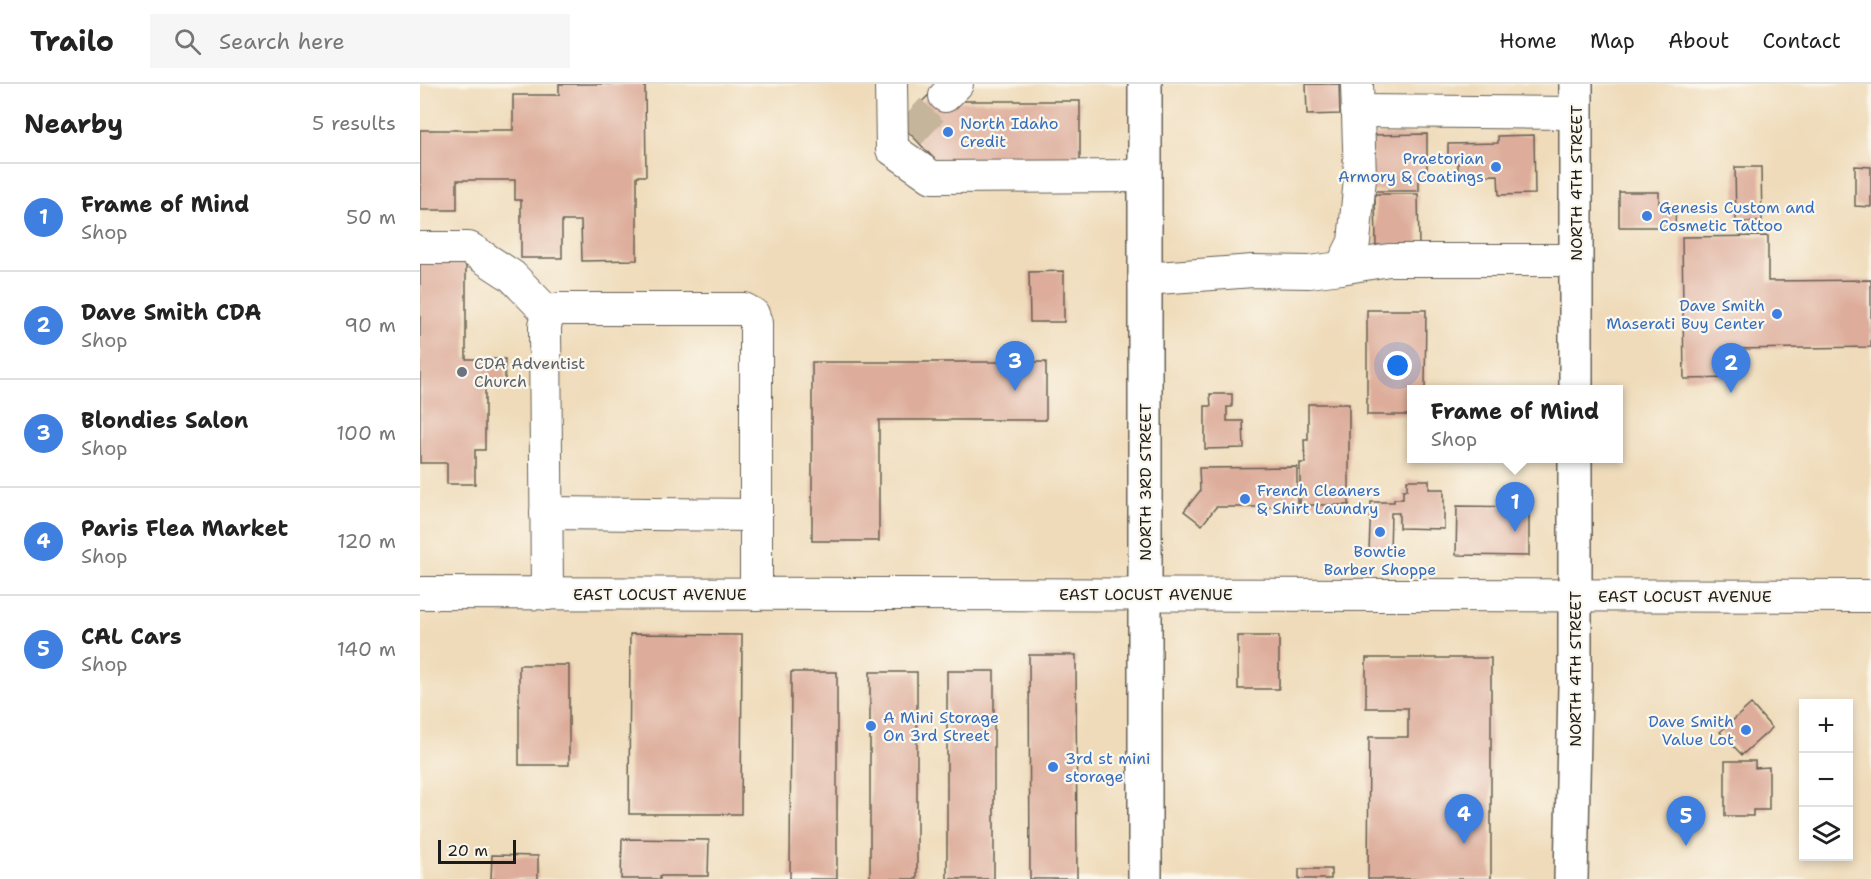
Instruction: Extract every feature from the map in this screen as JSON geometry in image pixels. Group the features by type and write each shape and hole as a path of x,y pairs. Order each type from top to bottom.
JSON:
{"main road":[{"name":"NORTH 3RD STREET","path":"1145,84 1145,879"},
{"name":"NORTH 4TH STREET","path":"1576,98 1576,385"},
{"name":"NORTH 4TH STREET","path":"1571,879 1575,463"}],"street":[{"path":"891,84 901,141 932,177 1144,176"},
{"path":"1341,268 1354,242 1360,178 1357,98 1576,98"},
{"path":"420,248 468,248 512,276 549,314"},
{"path":"1144,279 1253,271 1309,272 1389,260 1576,260"},
{"path":"547,594 545,325 549,314 559,309 744,309 753,314 756,323 756,594"},
{"path":"546,513 756,515"},
{"name":"EAST LOCUST AVENUE","path":"420,593 1871,596"}],"building":[{"path":"559,84 645,84 646,176 637,176 637,260 582,261 581,221 562,221 562,258 521,258 521,200 515,200 515,180 457,180 457,210 420,210 420,130 513,130 513,95 559,95"},
{"path":"1306,84 1339,84 1340,114 1307,115"},
{"path":"937,87 950,101 1080,101 1080,166 940,165 900,123"},
{"path":"1427,134 1427,176 1419,176 1419,191 1371,191 1371,135"},
{"name":"Praetorian Armory & Coatings","path":"1534,135 1535,194 1499,195 1498,175 1458,176 1458,159 1448,159 1448,144 1498,143 1498,136"},
{"path":"1855,166 1871,167 1871,207 1855,206"},
{"path":"1735,167 1761,167 1762,222 1736,222"},
{"name":"Genesis Custom and Cosmetic Tattoo","path":"1619,192 1659,192 1659,205 1676,205 1675,227 1619,227"},
{"path":"1375,194 1418,194 1419,245 1376,245"},
{"name":"Dave Smith Maserati Buy Center","path":"1768,236 1768,281 1871,280 1871,347 1730,349 1730,378 1684,379 1682,237"},
{"name":"CDA Adventist Church","path":"420,260 466,260 466,359 505,359 505,385 485,385 485,450 475,450 475,484 447,484 447,463 420,463"},
{"path":"1064,271 1064,322 1030,322 1029,272"},
{"path":"1367,310 1426,310 1425,385 1407,385 1407,415 1367,415"},
{"path":"812,362 1046,362 1046,420 879,420 879,541 812,541"},
{"path":"1210,394 1232,394 1232,407 1227,407 1227,421 1243,421 1244,448 1205,449 1205,406 1211,406"},
{"path":"1308,404 1349,404 1349,505 1300,505 1300,463 1305,463 1304,440 1308,440"},
{"name":"French Cleaners & Shirt Laundry","path":"1297,467 1297,507 1216,507 1202,525 1184,511 1200,491 1199,468"},
{"path":"1407,480 1429,480 1429,489 1444,489 1444,529 1399,528 1399,513 1391,513 1390,552 1369,551 1371,502 1394,502 1394,499 1403,499 1403,490 1407,490"},
{"path":"1457,506 1529,507 1529,556 1456,555"},
{"path":"630,634 742,635 741,814 629,814"},
{"path":"1238,636 1279,636 1279,689 1238,689"},
{"name":"3rd st mini storage","path":"1029,655 1076,655 1077,879 1030,879"},
{"path":"1366,658 1491,658 1491,879 1368,879 1369,737 1408,737 1408,708 1366,708"},
{"path":"519,665 569,665 569,765 519,765"},
{"path":"947,671 994,671 994,879 947,879"},
{"path":"791,672 837,672 837,879 790,879"},
{"path":"870,672 917,672 917,879 870,879"},
{"name":"Dave Smith Value Lot","path":"1751,704 1772,728 1742,755 1720,732"},
{"path":"1725,761 1755,761 1755,768 1769,767 1769,810 1753,810 1753,816 1725,816"},
{"path":"622,839 709,840 708,876 621,879"},
{"path":"492,855 538,856 538,879 491,879"},
{"path":"1299,869 1331,869 1331,879 1299,879"}],"tunnel":[{"path":"910,133 945,96"}],"place":[{"name":"North Idaho Credit","path":"948,132"},
{"name":"Praetorian Armory & Coatings","path":"1496,167"},
{"name":"Genesis Custom and Cosmetic Tattoo","path":"1647,216"},
{"name":"Dave Smith Maserati Buy Center","path":"1777,314"},
{"name":"CDA Adventist Church","path":"462,372"},
{"name":"Blondies Salon","path":"1015,391"},
{"name":"Dave Smith CDA","path":"1731,393"},
{"name":"French Cleaners & Shirt Laundry","path":"1245,499"},
{"name":"Bowtie Barber Shoppe","path":"1380,532"},
{"name":"Frame of Mind","path":"1515,532"},
{"name":"A Mini Storage On 3rd Street","path":"871,726"},
{"name":"Dave Smith Value Lot","path":"1746,730"},
{"name":"3rd st mini storage","path":"1053,767"},
{"name":"Paris Flea Market","path":"1464,844"},
{"name":"CAL Cars","path":"1686,846"}]}
